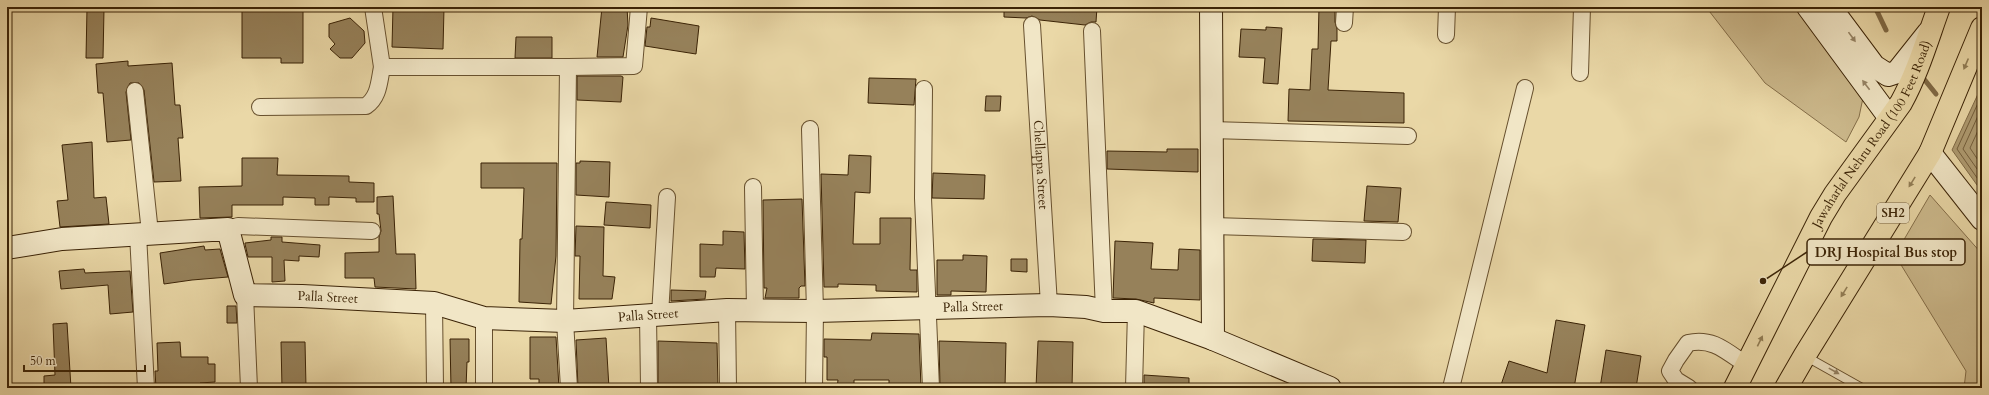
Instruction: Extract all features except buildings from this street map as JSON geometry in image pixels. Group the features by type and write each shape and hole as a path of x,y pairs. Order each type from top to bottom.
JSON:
{"main road":[{"name":"Jawaharlal Nehru Road (100 Feet Road)","path":"1735,388 1748,366 1821,217 1835,194 1889,117 1901,103 1910,87 1920,64 1939,7"},
{"name":"SH2","path":"1786,388 1930,153 1982,28"}],"street":[{"path":"260,107 366,106 372,102 377,92 382,67 373,7"},
{"path":"382,67 634,66 639,7"},
{"path":"1211,7 1211,130 1214,226 1213,338"},
{"path":"1344,7 1344,23"},
{"path":"1446,35 1447,7"},
{"path":"1580,73 1582,7"},
{"path":"1808,7 1889,117"},
{"path":"1830,7 1874,66 1888,75 1897,72 1931,30"},
{"name":"Chellappa Street","path":"1032,25 1049,305"},
{"path":"1092,31 1104,311"},
{"path":"568,67 565,321 569,388"},
{"path":"1451,388 1525,88"},
{"path":"924,89 923,198 931,388"},
{"path":"135,91 144,234 146,388"},
{"path":"810,130 815,311 814,388"},
{"path":"1211,130 1408,136"},
{"path":"1930,153 1982,219"},
{"path":"753,187 755,311"},
{"path":"649,388 654,315 667,197"},
{"path":"7,248 62,239 228,229 238,226 372,230"},
{"path":"1214,226 1403,232"},
{"path":"228,229 245,295 249,388"},
{"name":"Palla Street","path":"245,295 302,296 434,303 484,318 565,321 727,310 815,311 1049,305 1086,307 1104,311 1136,311 1213,338 1330,388"},
{"path":"434,303 435,388"},
{"path":"727,310 728,388"},
{"path":"1134,388 1136,311"},
{"path":"484,318 484,388"},
{"path":"1689,388 1676,380 1670,372 1676,360 1688,343 1700,340 1712,342 1748,366"}],"lane":[{"path":"1805,355 1862,388"}],"shaded area":[{"path":"1706,7 1797,7 1864,93 1859,117 1846,142 1765,83"},
{"path":"1930,195 1982,254 1982,388 1964,388 1966,371 1895,255"}],"water":[{"path":"1978,94 1982,98 1982,192 1952,150"}],"waterway":[{"path":"1875,7 1886,30"},
{"path":"1924,79 1936,94"}],"place":[{"name":"DRJ Hospital Bus stop","path":"1763,281"}]}
